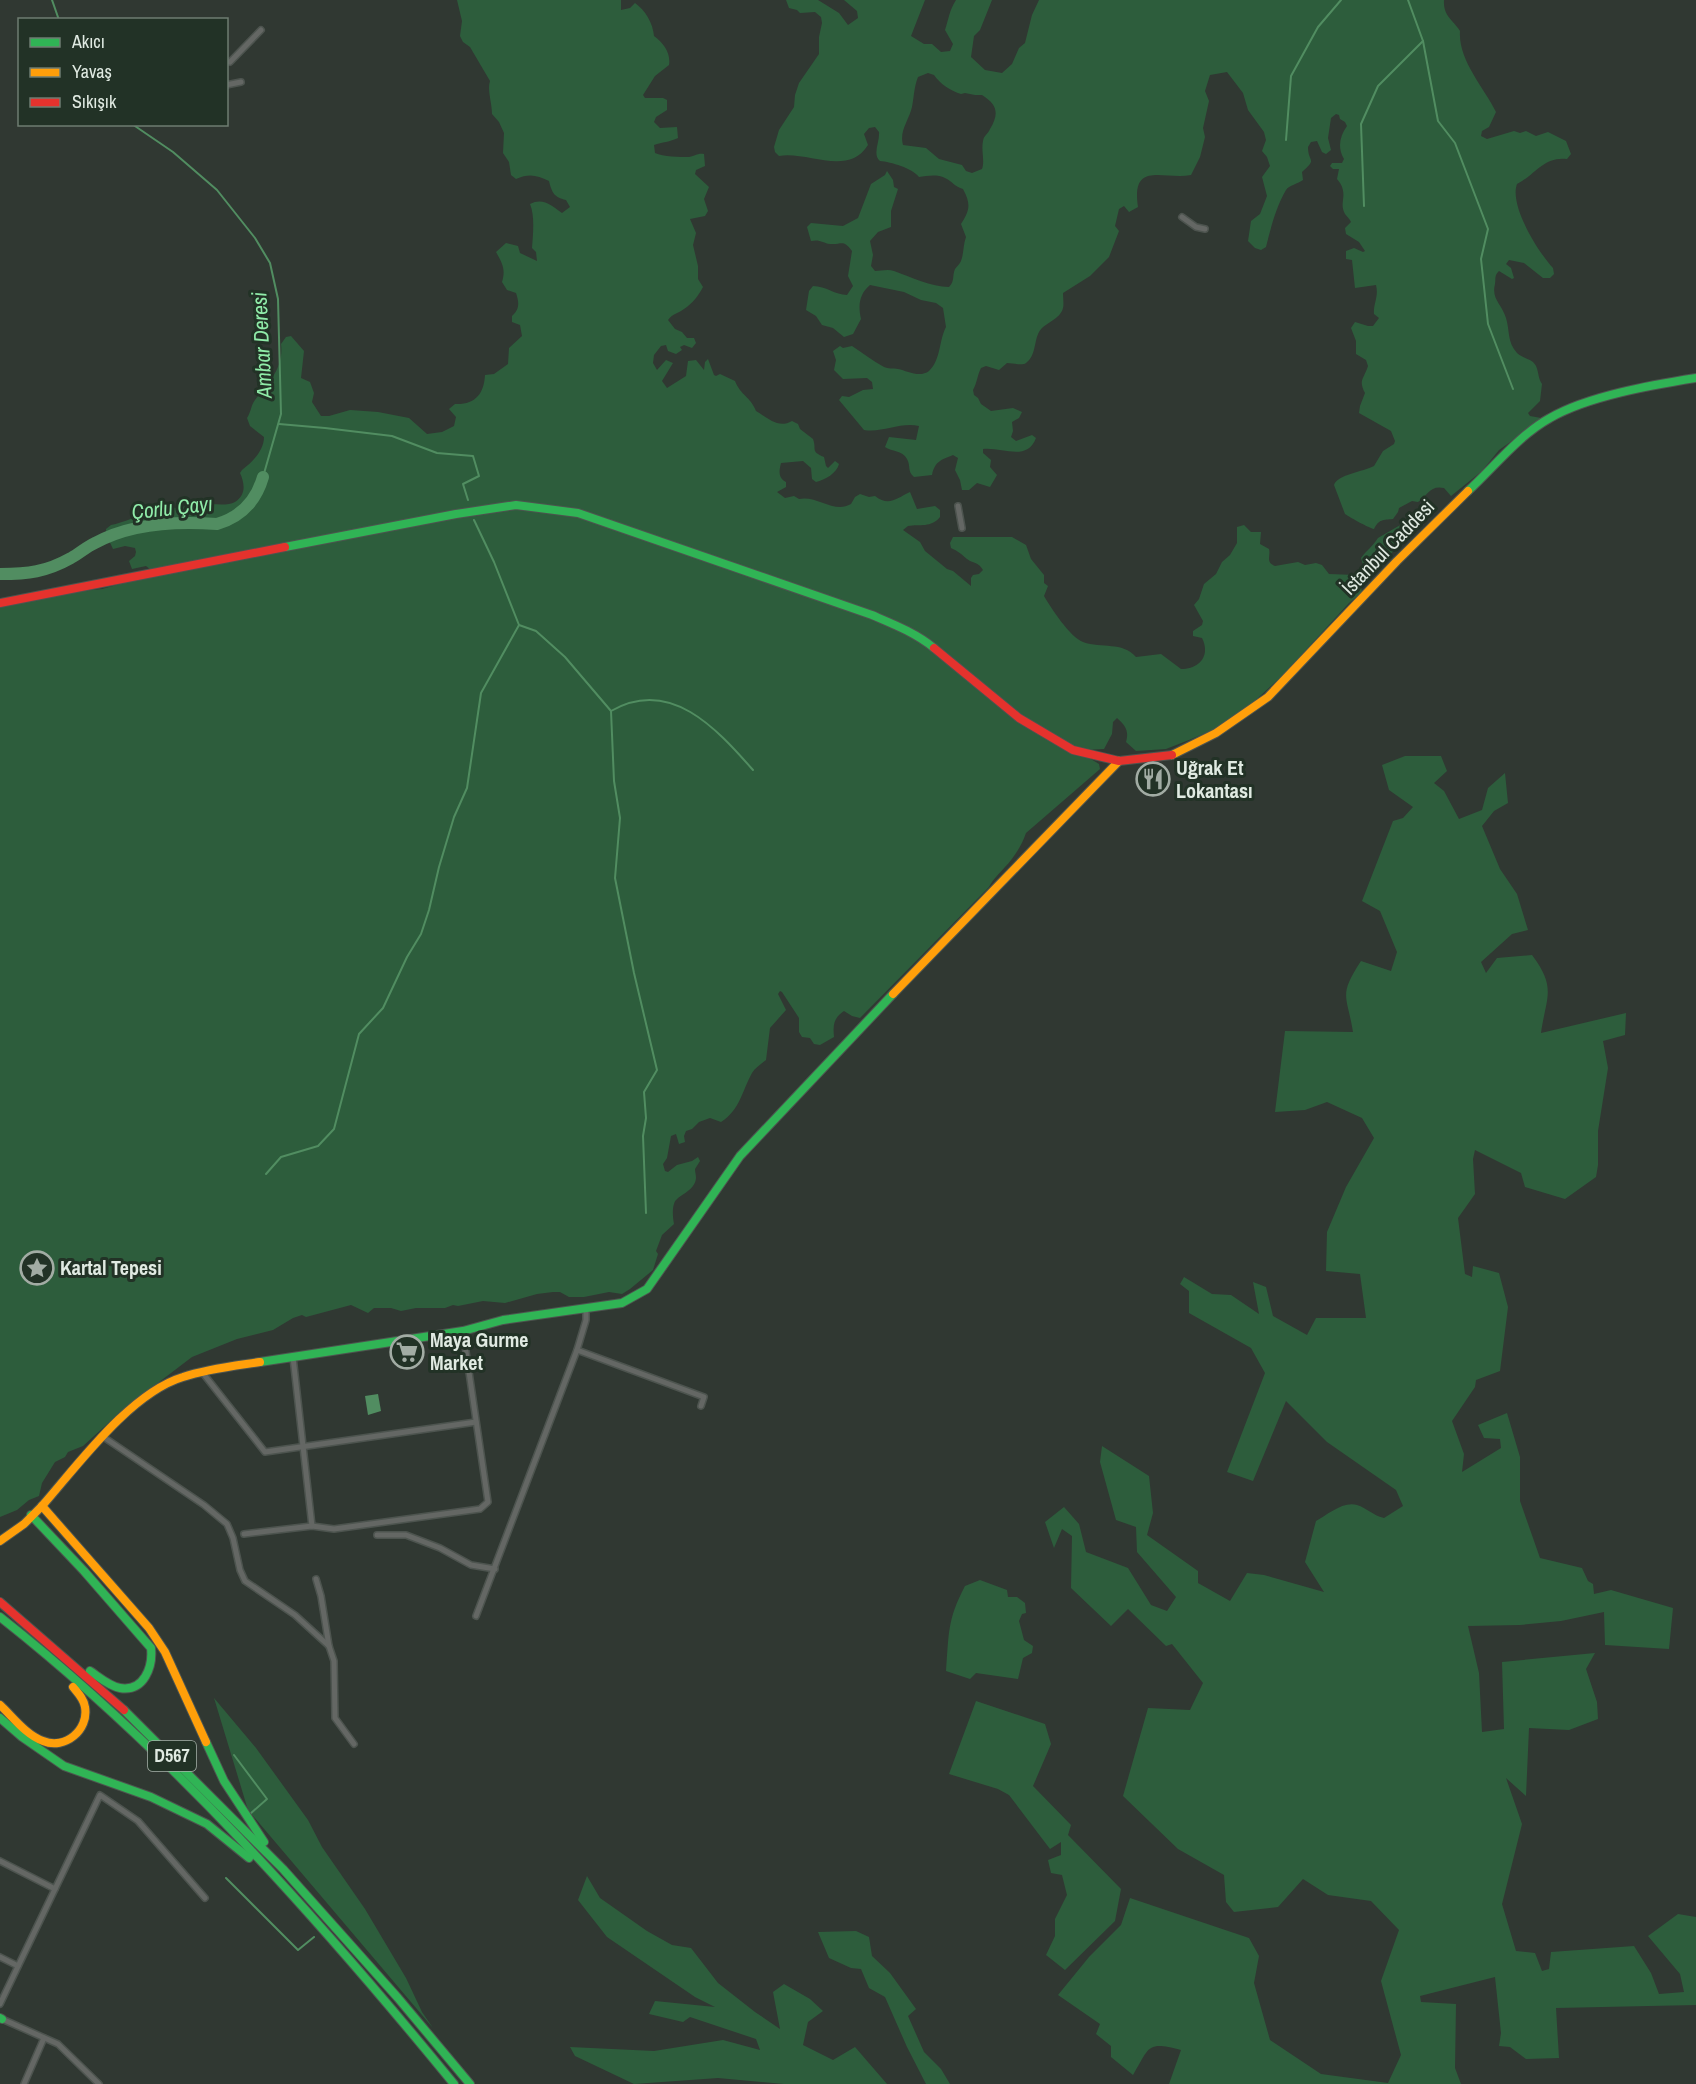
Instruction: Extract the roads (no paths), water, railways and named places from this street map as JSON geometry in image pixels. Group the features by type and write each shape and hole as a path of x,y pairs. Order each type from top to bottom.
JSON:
{"main road":[{"name":"İstanbul Caddesi","path":"0,603 456,514 516,505 578,513 872,615 900,627 926,641 1019,718 1073,750 1119,761 1175,755 1216,734 1268,697 1397,561 1522,439 1549,418 1575,406 1649,386 1696,378"},
{"path":"0,1536 42,1506 119,1418 150,1394 181,1377 463,1331 503,1320 622,1304 647,1289 740,1156 916,968 1119,761"},
{"path":"42,1506 149,1628 165,1652 224,1781 284,1869"},
{"path":"0,1540 24,1524 31,1515"},
{"path":"31,1515 151,1648 150,1672 132,1686 121,1688 102,1679 56,1648"},
{"name":"D567","path":"0,1602 56,1648 152,1737 284,1869 398,1998 470,2084"},
{"name":"D567","path":"0,1617 126,1726 240,1839 339,1947 454,2084"},
{"path":"0,1705 43,1741 63,1742 72,1739 78,1733 85,1721 86,1708 82,1697 47,1657"},
{"path":"0,1718 22,1737 64,1766 151,1797 207,1824 273,1877"}],"street":[{"path":"230,62 261,30"},
{"path":"228,85 241,82"},
{"path":"1182,217 1196,227 1205,229"},
{"path":"958,506 962,528"},
{"path":"476,1616 577,1350 586,1320 586,1308"},
{"path":"244,1534 312,1526 334,1529 480,1509 488,1502 463,1331"},
{"path":"577,1350 704,1397 701,1406"},
{"path":"293,1357 312,1526"},
{"path":"202,1372 265,1452 476,1422"},
{"path":"102,1436 204,1505 227,1524 245,1581 295,1615 329,1646"},
{"path":"377,1535 406,1535 440,1548 471,1565 495,1569"},
{"path":"316,1579 334,1661 335,1718 354,1744"},
{"path":"0,2004 100,1795 138,1821 205,1898"},
{"path":"0,1861 55,1889"},
{"path":"0,1957 18,1966"},
{"path":"1,2019 58,2044 99,2084"},
{"path":"24,2084 44,2038"}],"waterway":[{"name":"Ambar Deresi","path":"52,0 58,18"},
{"path":"1286,140 1291,76 1318,27 1341,0"},
{"path":"1408,0 1423,41 1438,121 1455,143 1488,229 1481,259 1488,324 1513,389"},
{"path":"1364,206 1361,124 1378,86 1423,41"},
{"name":"Ambar Deresi","path":"135,126 173,152 217,190 255,238 270,263 278,299 281,414 263,477"},
{"path":"279,424 392,436 437,453 473,456 479,476 463,484 468,500"},
{"name":"Çorlu Çayı","path":"0,574 28,573 45,569 62,563 109,536 139,527 170,523 217,524 226,521 252,501 263,477"},
{"path":"266,1174 281,1157 318,1146 334,1129 359,1034 383,1008 407,957 421,934 429,910 454,817 467,788 481,693 519,625 494,562 474,520"},
{"path":"519,625 536,631 565,657 611,711 614,781 620,818 615,878 657,1070 644,1092 646,1213"},
{"path":"611,711 633,702 653,700 672,704 690,712 707,724 724,738 753,770"},
{"path":"234,1755 267,1799 250,1814"},
{"path":"226,1878 298,1950 314,1937"}],"place":[{"name":"Uğrak Et Lokantası","path":"1153,779"},
{"name":"Kartal Tepesi","path":"37,1268"},
{"name":"Maya Gurme Market","path":"407,1352"}]}
